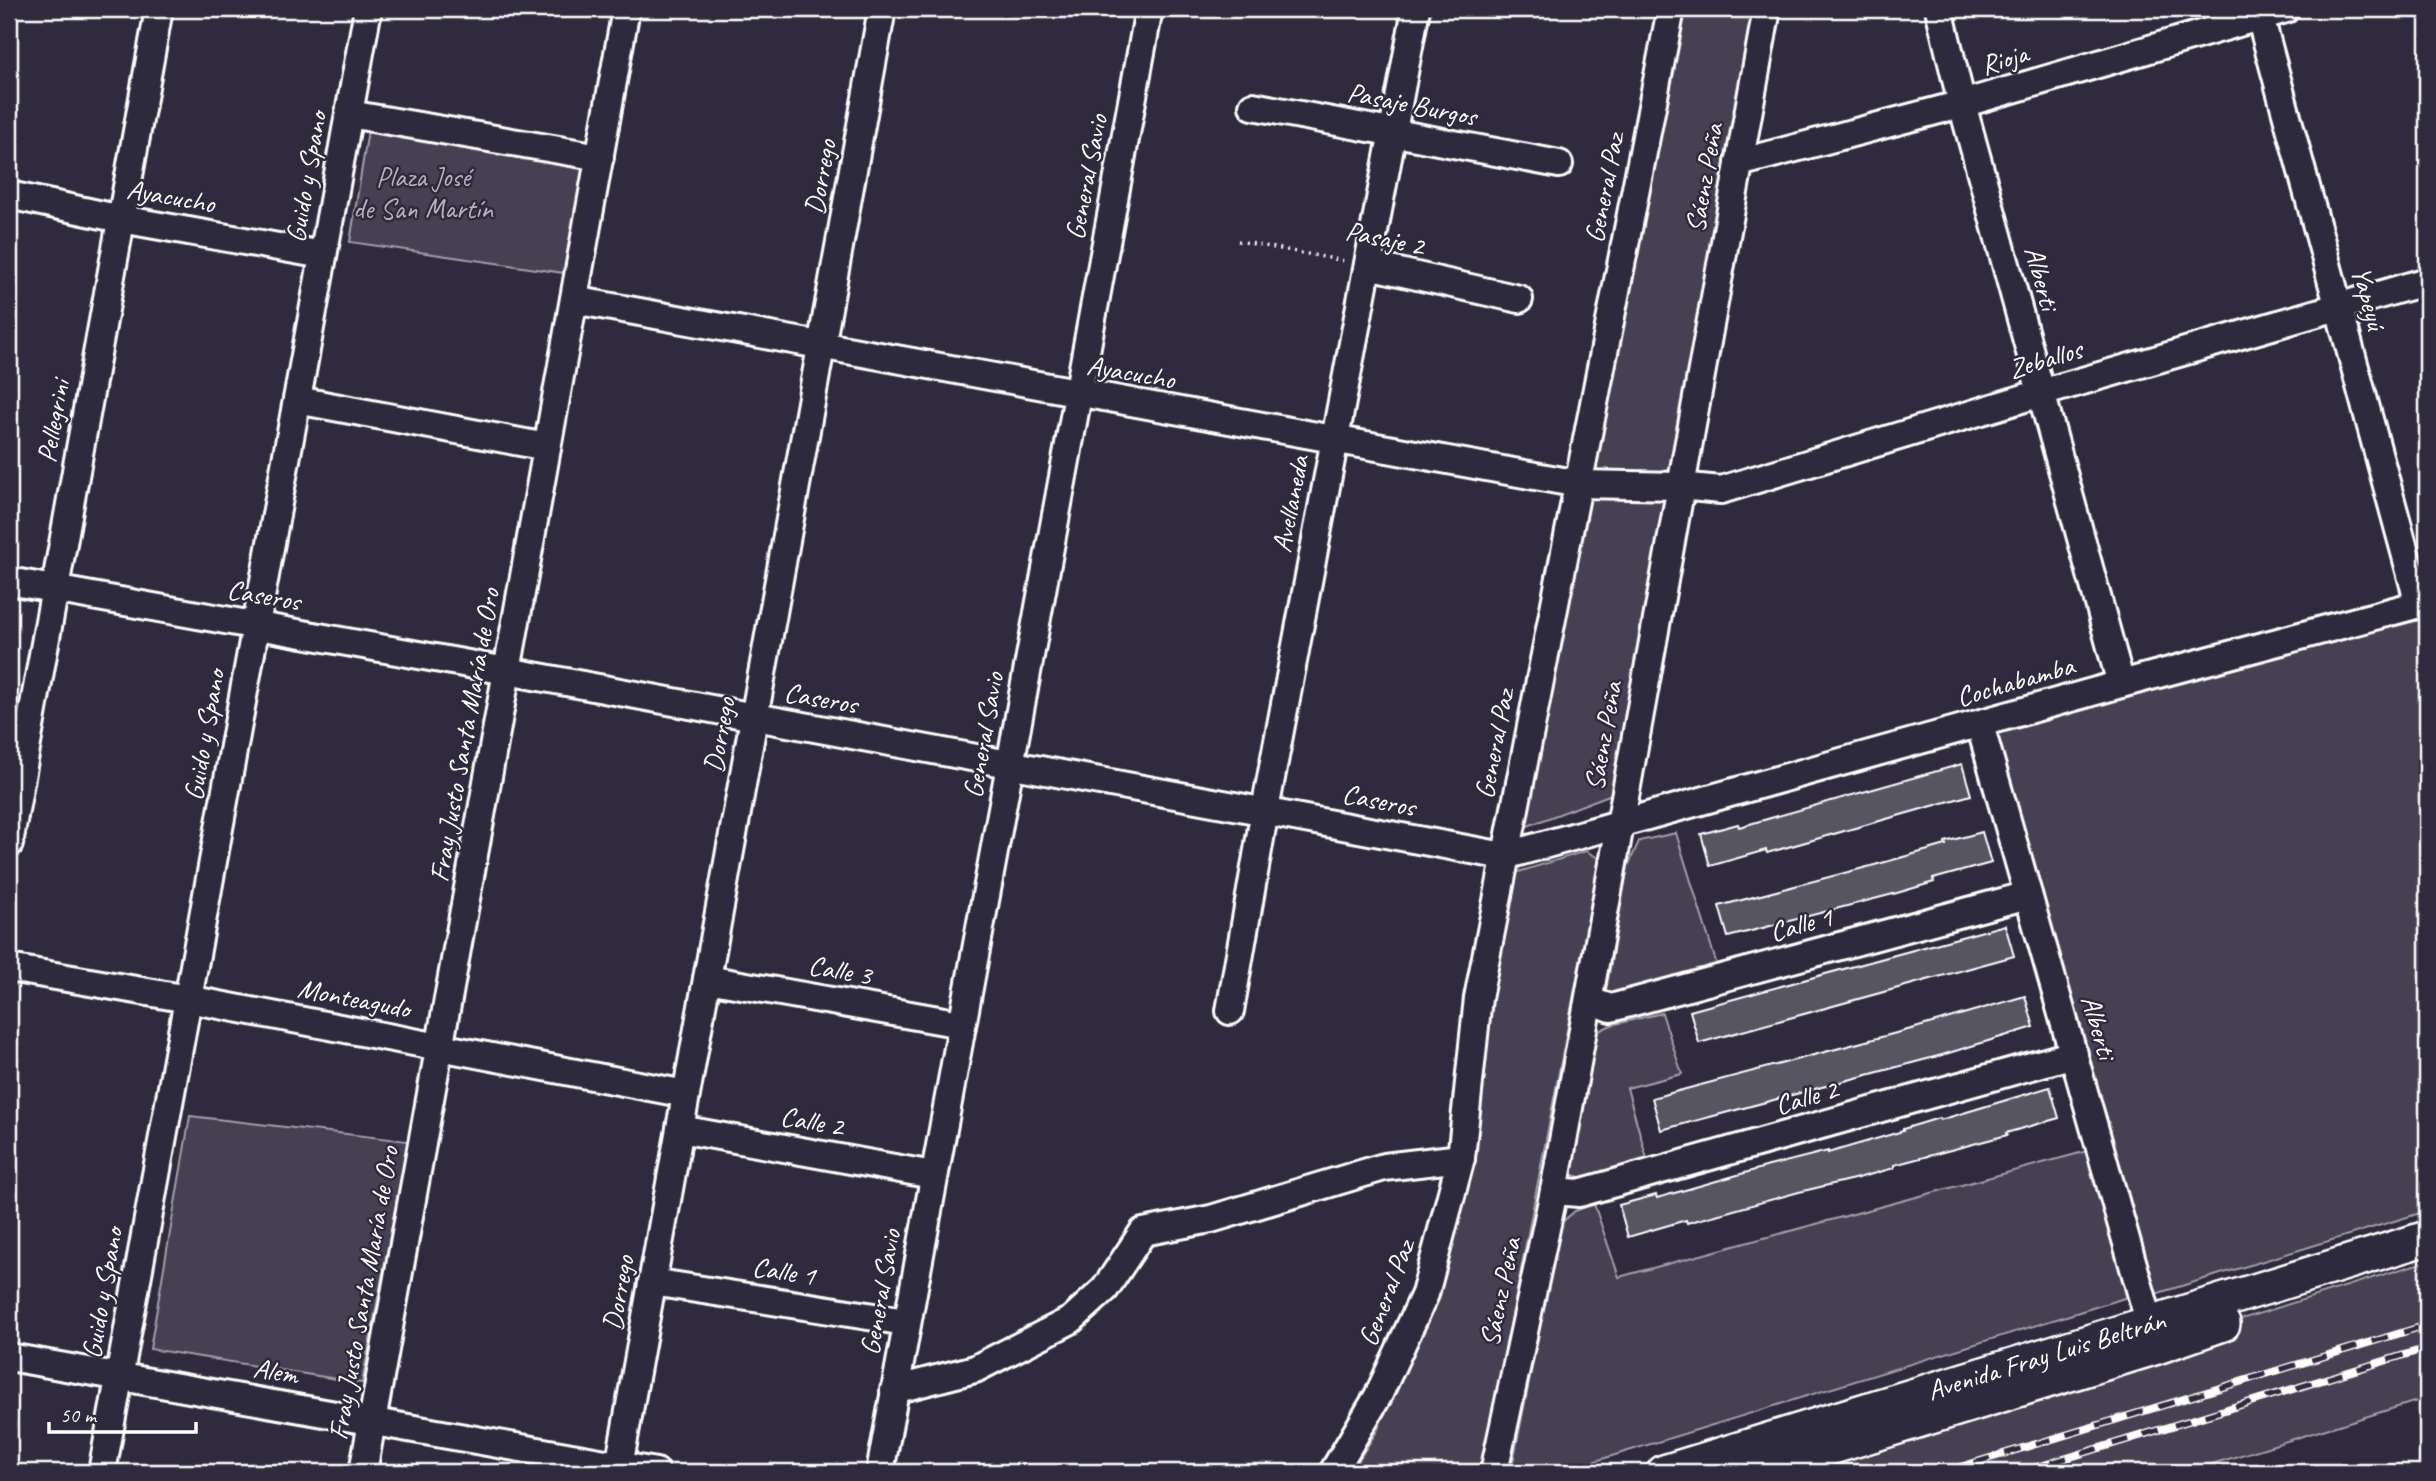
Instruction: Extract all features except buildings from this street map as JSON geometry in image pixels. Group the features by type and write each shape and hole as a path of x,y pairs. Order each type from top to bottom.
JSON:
{"main road":[{"name":"Avenida Fray Luis Beltrán","path":"1752,1472 2427,1238"},
{"name":"Avenida Fray Luis Beltrán","path":"1664,1472 2427,1261"}],"street":[{"name":"Pellegrini","path":"9,844 159,9"},
{"name":"Guido y Spano","path":"102,1472 368,9"},
{"name":"Fray Justo Santa María de Oro","path":"363,1472 626,9"},
{"name":"Dorrego","path":"619,1469 883,9"},
{"name":"General Savio","path":"880,1472 1149,9"},
{"name":"Avellaneda","path":"1230,1011 1265,810 1416,9"},
{"name":"General Paz","path":"1333,1472 1378,1396 1426,1294 1461,1158 1478,998 1671,9"},
{"name":"Sáenz Peña","path":"1494,1472 1554,1191 1590,1001 1767,9"},
{"name":"Alberti","path":"1939,9 1962,104 2121,684"},
{"name":"Rioja","path":"1739,163 1962,104 2259,12 2286,9"},
{"name":"Yapeyú","path":"2259,12 2338,305 2423,603"},
{"name":"Pasaje Burgos","path":"1253,106 1559,164"},
{"path":"349,114 600,157"},
{"name":"Ayacucho","path":"9,195 121,219 323,254"},
{"name":"Pasaje 2","path":"1368,265 1519,299"},
{"name":"Zeballos","path":"1680,486 1721,490 2338,305 2427,281"},
{"name":"Ayacucho","path":"574,300 1579,484 1680,486"},
{"path":"297,400 547,447"},
{"name":"Caseros","path":"9,581 1504,856 1620,823"},
{"name":"Cochabamba","path":"1620,823 2423,603"},
{"name":"Alberti","path":"1980,724 2153,1335"},
{"name":"Calle 1","path":"1590,1001 1611,1008 2028,895"},
{"name":"Monteagudo","path":"9,968 188,999 686,1094"},
{"name":"Calle 3","path":"707,979 961,1024"},
{"name":"Calle 2","path":"1554,1191 1579,1193 2074,1054"},
{"name":"Calle 2","path":"680,1129 933,1175"},
{"path":"894,1390 975,1369 1072,1320 1105,1289 1143,1232 1211,1219 1384,1167 1461,1158"},
{"name":"Calle 1","path":"652,1282 906,1322"},
{"name":"Alem","path":"9,1357 372,1420 619,1469 656,1472"}],"path":[{"name":"Pasaje 2","path":"1237,241 1368,265"}],"green space":[{"path":"1683,9 1756,9 1617,792 1520,829"},
{"name":"Plaza José de San Martín","path":"369,124 592,160 571,274 350,242"},
{"path":"2427,618 2427,1211 2152,1295 1992,731"},
{"path":"1676,833 1717,965 1618,994 1606,991 1628,866 1639,841"},
{"path":"1586,851 1600,859 1496,1400 1479,1472 1351,1472 1377,1431 1434,1299 1512,874"},
{"path":"1662,1013 1682,1074 1627,1088 1647,1159 1583,1178 1573,1175 1571,1166 1597,1032 1611,1025"},
{"path":"190,1116 408,1141 362,1383 150,1349"},
{"path":"2091,1150 2131,1296 1560,1472 1511,1472 1561,1223 1575,1211 1594,1204 1619,1277"},
{"path":"2427,1261 2427,1398 2186,1472 1752,1472"}],"railway":[{"path":"1944,1472 2427,1325"},
{"path":"2021,1472 2427,1348"}]}
